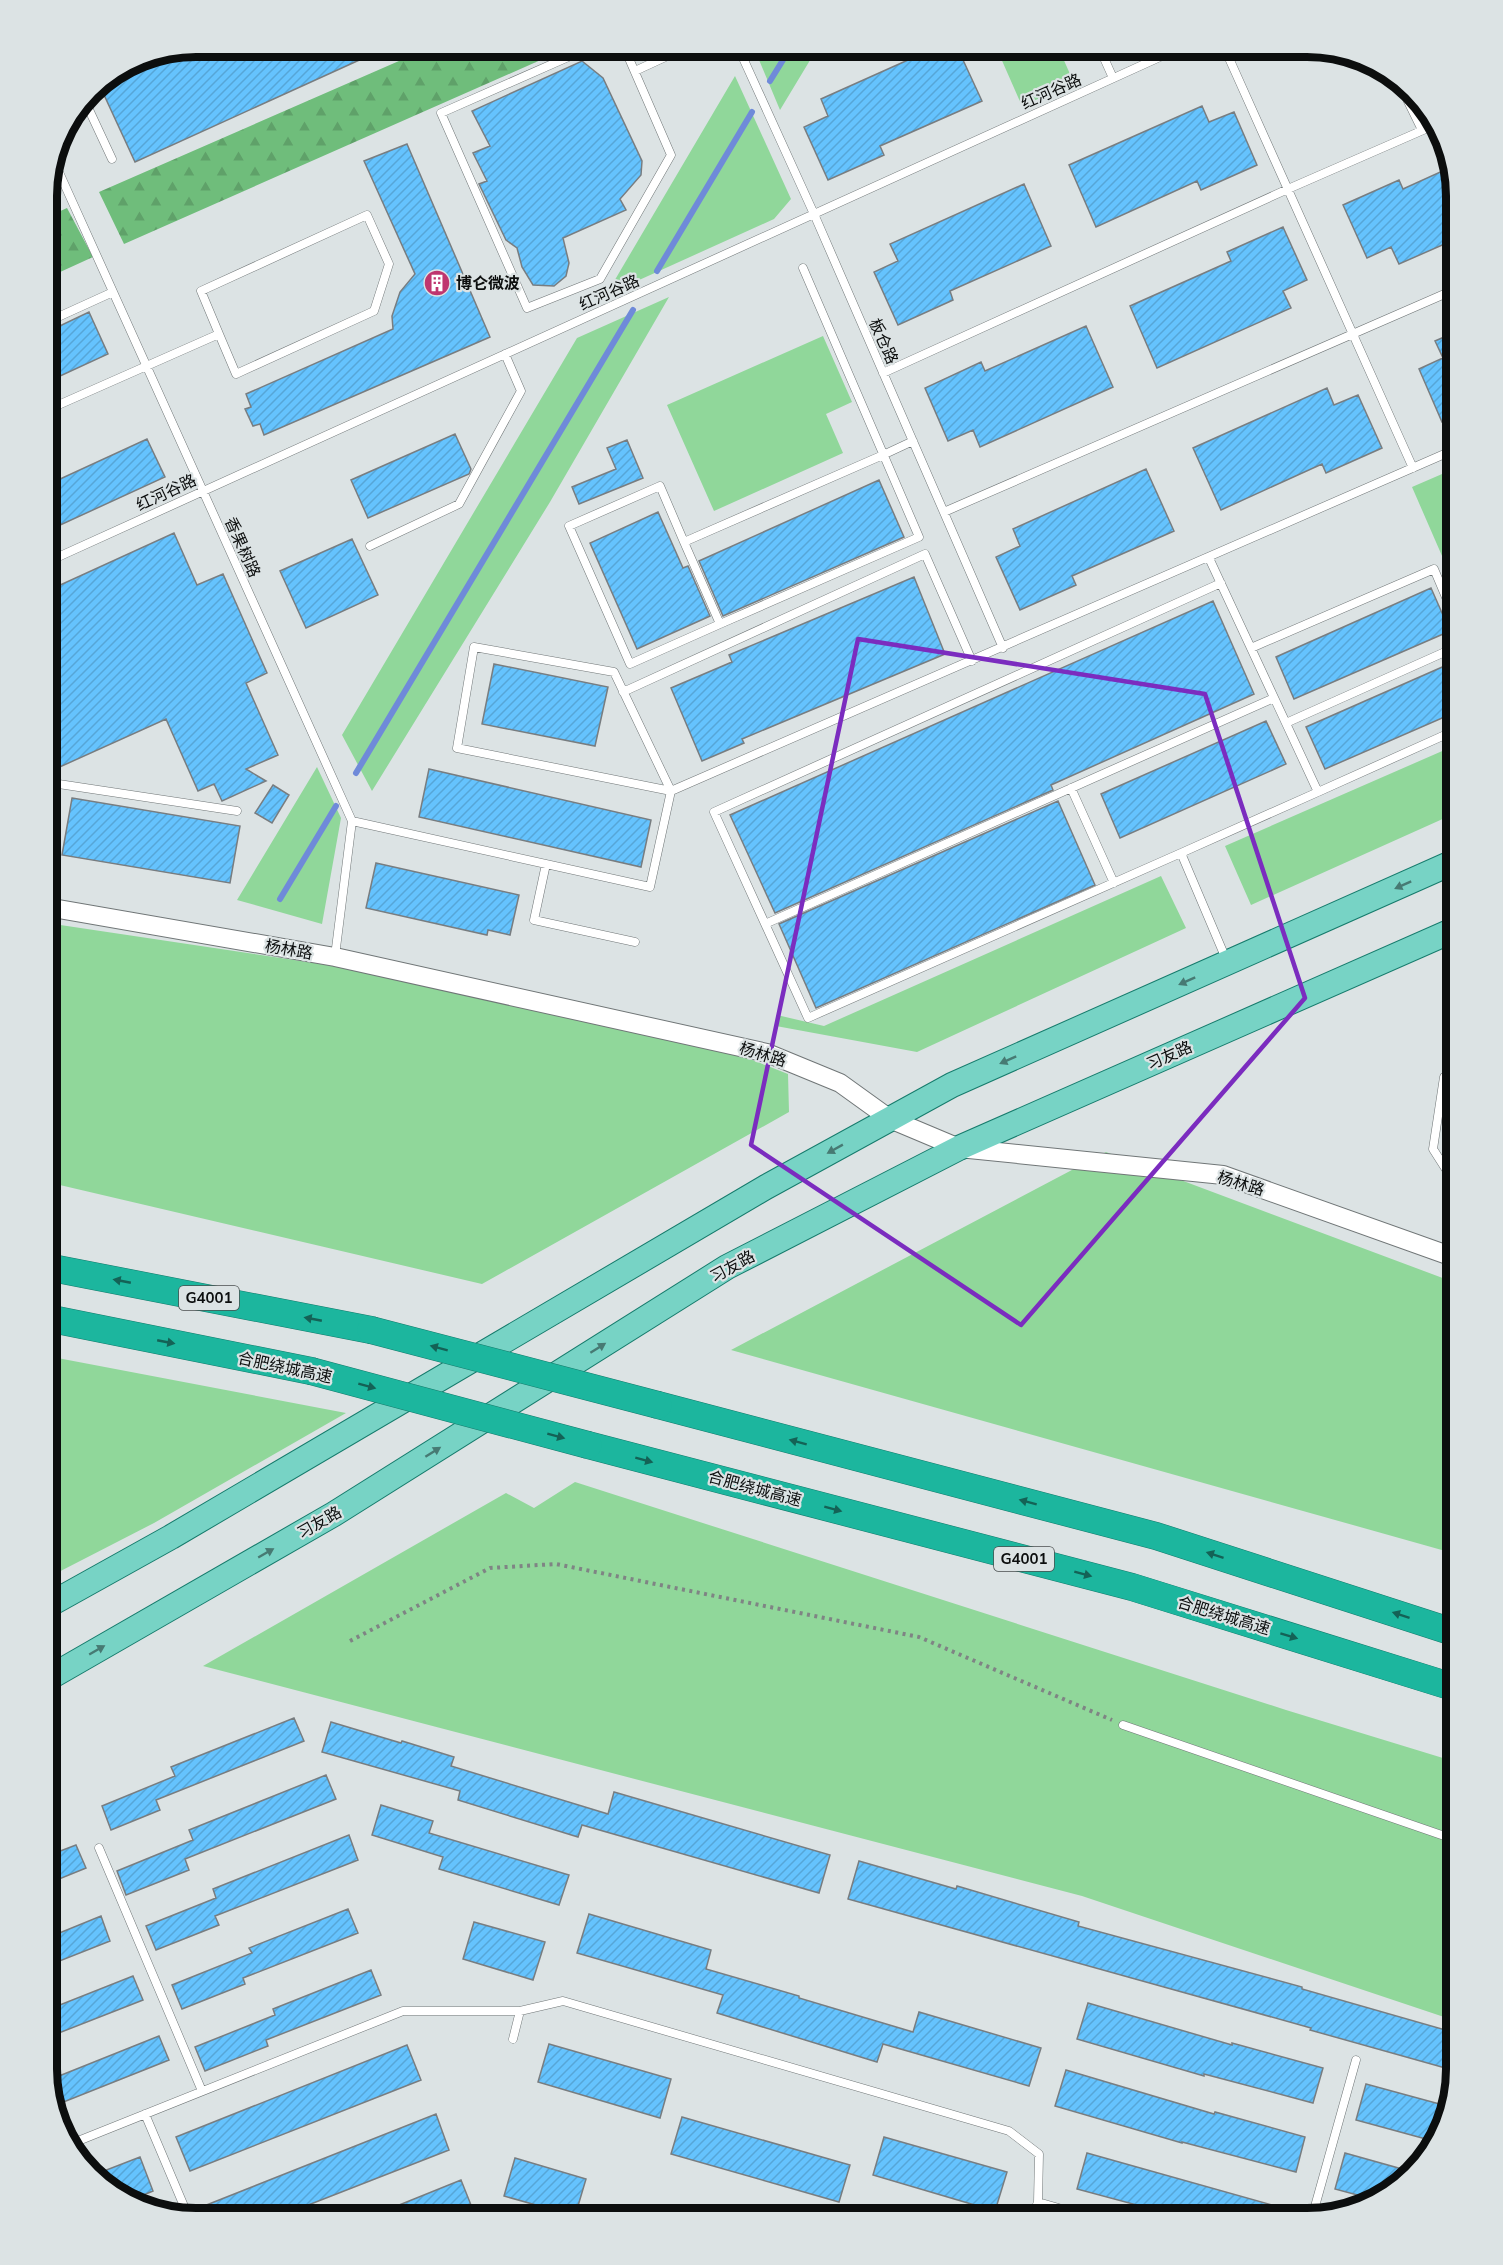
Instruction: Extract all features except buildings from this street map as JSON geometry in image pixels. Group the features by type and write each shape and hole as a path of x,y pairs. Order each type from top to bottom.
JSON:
{"highway":[{"name":"G4001","path":"57,1269 371,1330 1156,1536 1446,1630"},
{"name":"合肥绕城高速","path":"57,1320 310,1371 1132,1587 1446,1685"}],"main road":[{"path":"57,1600 171,1537 766,1187 952,1085 1446,865"},
{"name":"习友路","path":"57,1673 334,1514 727,1268 959,1148 1446,932"}],"street":[{"name":"杨林路","path":"57,909 335,957 767,1053 840,1083 890,1119 959,1148 1223,1175 1446,1254"}],"lane":[{"path":"568,57 441,113 527,308 600,279 671,155 629,57"},
{"path":"635,71 665,57"},
{"name":"板仓路","path":"743,57 814,214 1003,648"},
{"path":"1104,57 1113,78"},
{"name":"红河谷路","path":"57,557 1160,57"},
{"path":"1229,57 1413,468"},
{"path":"1408,101 1422,130"},
{"path":"88,108 112,159"},
{"path":"883,373 1428,128"},
{"name":"香果树路","path":"59,173 352,821"},
{"path":"367,215 389,264 374,311 236,374 219,334 201,291 367,215"},
{"path":"720,624 660,486 569,526 630,664 919,537 802,268"},
{"path":"57,317 113,292"},
{"path":"944,512 1446,293"},
{"path":"57,406 219,334"},
{"path":"370,546 459,504 521,391 505,354"},
{"path":"684,542 913,441"},
{"path":"335,957 352,821 650,887 671,791 614,672 474,647 457,748 671,791 1446,453"},
{"path":"623,692 925,554 972,661"},
{"path":"1209,558 1318,792"},
{"path":"1251,648 1434,569 1446,597"},
{"path":"1221,583 714,812 808,1018 1446,734"},
{"path":"1286,723 1446,651"},
{"path":"765,924 1274,698"},
{"path":"57,784 237,811"},
{"path":"1071,788 1114,883"},
{"path":"1181,853 1228,963"},
{"path":"546,864 534,920 635,942"},
{"path":"1446,1076 1444,1077 1433,1149 1446,1169"},
{"path":"1124,1725 1446,1837"},
{"path":"99,1848 202,2091"},
{"path":"77,2141 402,2011 520,2011 563,2001 1009,2131 1039,2154 1038,2202 1036,2208"},
{"path":"513,2039 520,2011"},
{"path":"1315,2208 1356,2060"},
{"path":"145,2114 185,2208"},
{"path":"1038,2202 1058,2208"}],"path":[{"path":"350,1641 490,1568 556,1564 920,1637 1124,1725"}],"highlighted area":[{"path":"858,639 1205,694 1305,998 1021,1325 751,1145"}],"green space":[{"path":"408,57 547,57 124,244 99,192"},
{"path":"758,57 812,57 780,110"},
{"path":"1000,57 1062,57 1074,83 1022,106"},
{"path":"735,76 791,199 774,219 606,295"},
{"path":"67,208 93,257 57,273 57,212"},
{"path":"669,297 550,502 372,791 342,735 577,338"},
{"path":"823,336 852,402 826,414 843,453 714,511 667,405"},
{"path":"1446,472 1446,565 1412,487"},
{"path":"1446,749 1446,817 1251,905 1225,846"},
{"path":"317,767 341,818 322,924 237,900"},
{"path":"1161,876 1186,928 917,1052 776,1026 777,1015 824,1026"},
{"path":"57,924 401,976 732,1052 788,1074 789,1112 482,1284 57,1184"},
{"path":"1106,1152 1446,1279 1446,1551 731,1350"},
{"path":"57,1358 346,1413 154,1523 57,1573"},
{"path":"575,1482 1286,1710 1446,1759 1446,2018 1082,1896 203,1666 506,1493 534,1508"}],"waterway":[{"path":"770,81 785,57"},
{"path":"657,271 752,112"},
{"path":"356,773 633,310"},
{"path":"280,899 336,806"}],"place":[{"name":"博仑微波","path":"437,283"}]}
